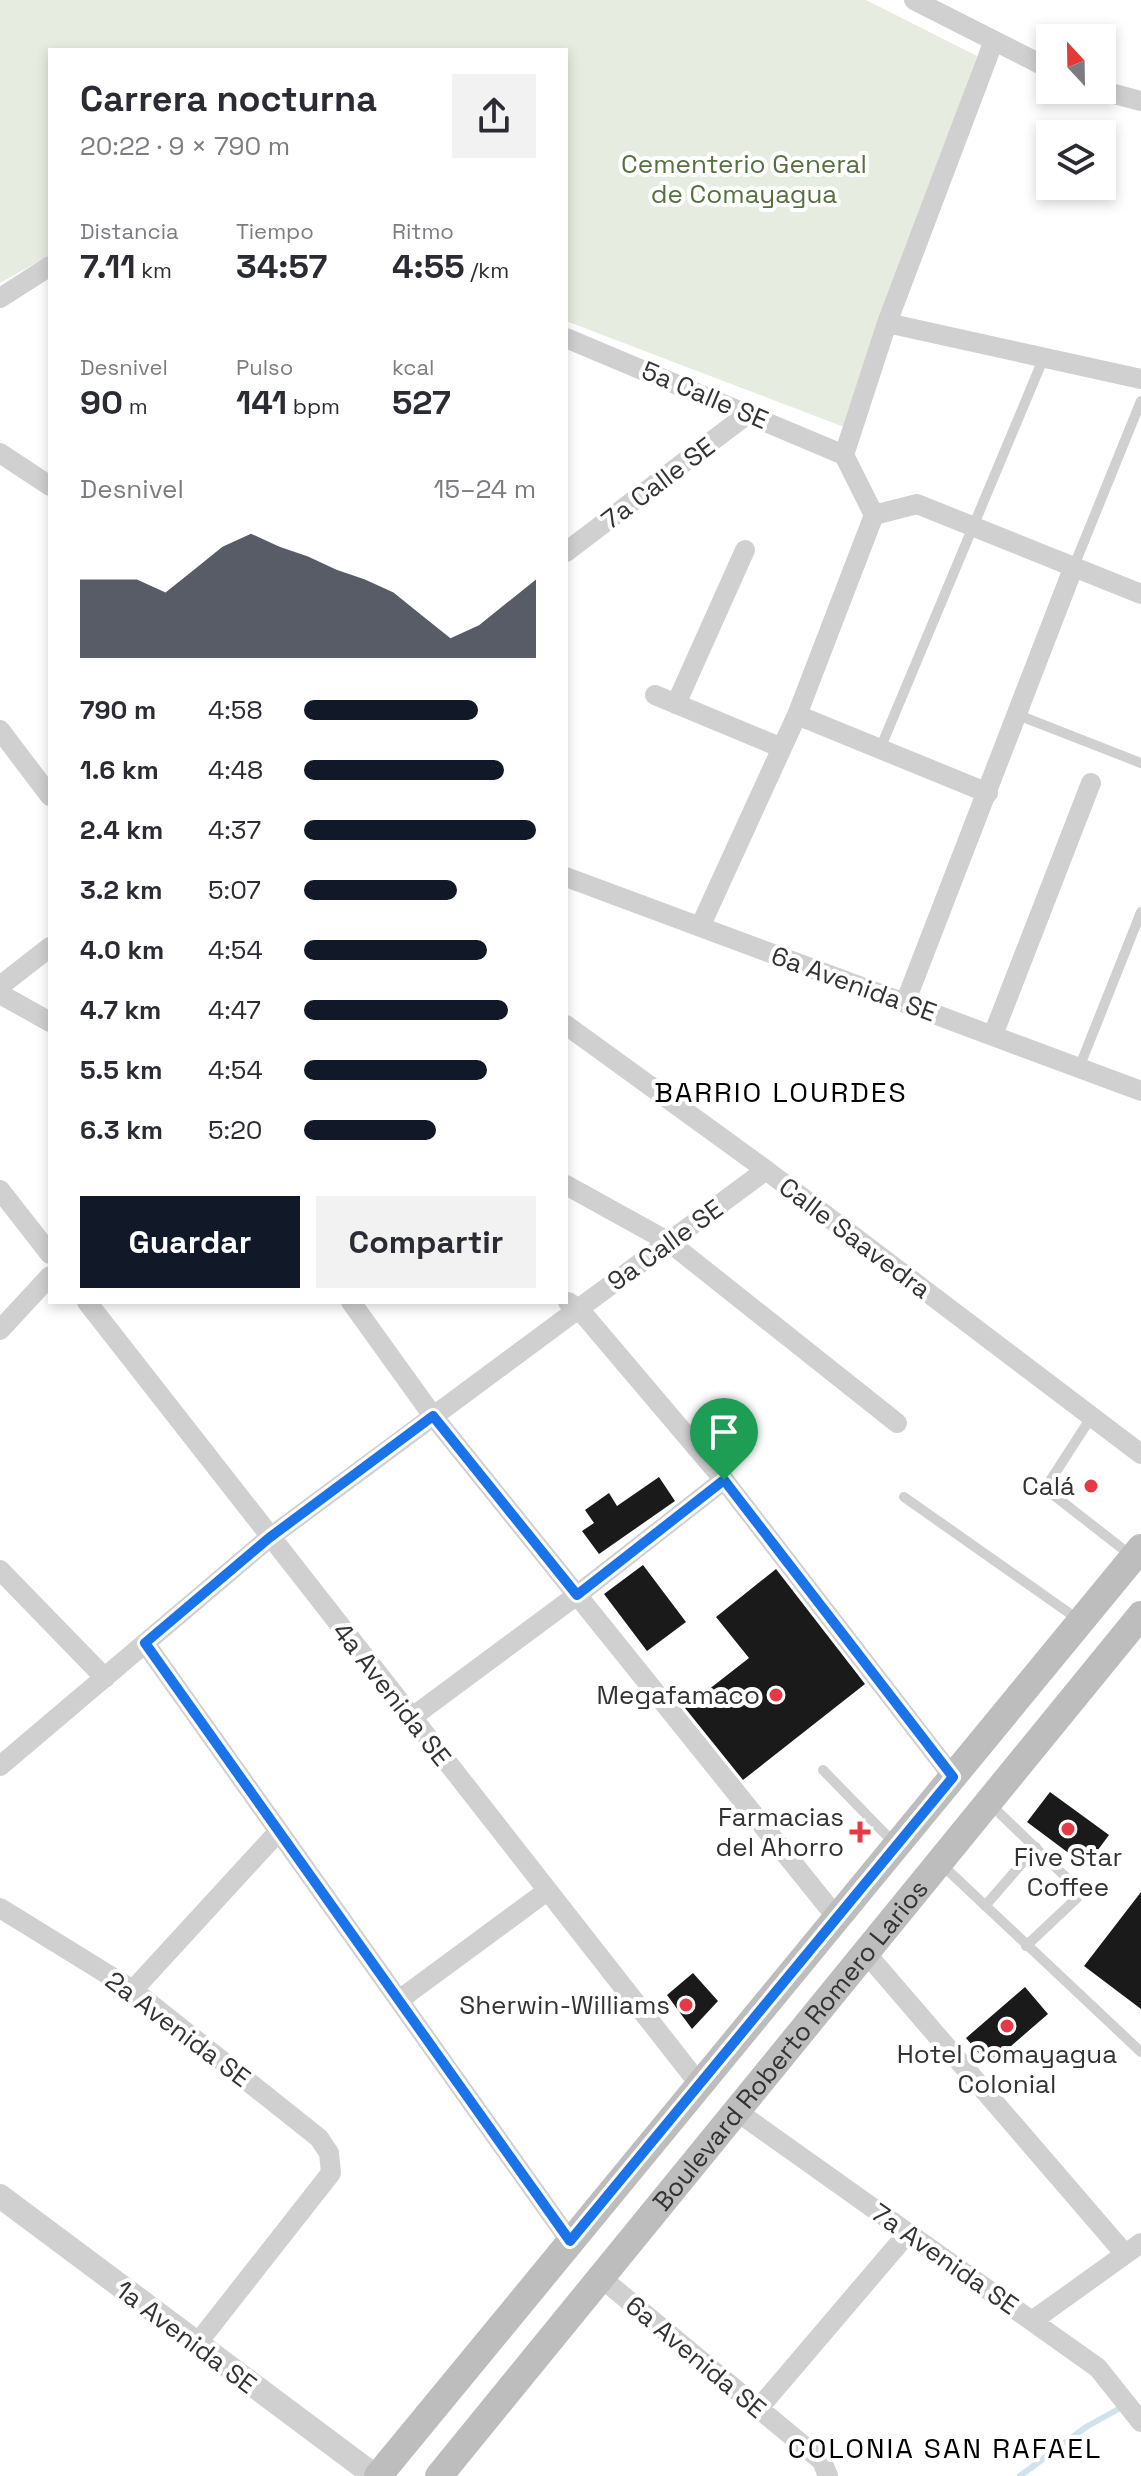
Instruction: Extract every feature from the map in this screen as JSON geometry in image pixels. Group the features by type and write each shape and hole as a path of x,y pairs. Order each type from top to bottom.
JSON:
{"main road":[{"name":"Boulevard Roberto Romero Larios","path":"376,2476 1137,1552"},
{"name":"Boulevard Roberto Romero Larios","path":"439,2476 599,2276 1140,1617"}],"street":[{"path":"914,0 1036,63"},
{"path":"700,927 797,715 874,515 844,455 887,323 993,43"},
{"path":"1116,94 1141,101"},
{"path":"0,298 48,267"},
{"path":"887,323 1141,379"},
{"name":"5a Calle SE","path":"568,339 844,455"},
{"name":"7a Calle SE","path":"568,550 749,413"},
{"path":"0,453 48,485"},
{"path":"874,515 917,504 1141,594"},
{"path":"676,704 745,550"},
{"path":"905,1003 1074,566"},
{"path":"655,695 782,748"},
{"path":"797,715 988,793"},
{"path":"0,730 48,793"},
{"path":"993,1035 1091,783"},
{"name":"6a Avenida SE","path":"568,878 1141,1091"},
{"path":"0,986 48,949"},
{"path":"0,994 48,1021"},
{"name":"Calle Saavedra","path":"568,1026 766,1170 1141,1454"},
{"name":"9a Calle SE","path":"0,1766 269,1538 433,1416 572,1305 669,1242 766,1170"},
{"path":"568,1186 669,1242 897,1423"},
{"path":"0,1190 48,1251"},
{"path":"0,1330 48,1278"},
{"name":"4a Avenida SE","path":"89,1304 700,2085"},
{"path":"352,1304 433,1416 837,1918"},
{"path":"572,1305 724,1480 953,1777"},
{"path":"411,1718 577,1595 724,1480"},
{"path":"0,1570 105,1678"},
{"path":"145,1643 570,2241"},
{"path":"133,1990 279,1831"},
{"path":"399,2000 547,1891"},
{"name":"2a Avenida SE","path":"0,1908 133,1990 319,2138 329,2153 331,2173 196,2345"},
{"path":"865,1952 1133,2249 1032,2321"},
{"name":"7a Avenida SE","path":"735,2110 1098,2368 1141,2422"},
{"name":"1a Avenida SE","path":"0,2196 196,2345 376,2476"},
{"path":"758,2409 908,2233"},
{"name":"6a Avenida SE","path":"599,2276 822,2461 827,2474"}],"lane":[{"path":"880,749 1044,357"},
{"path":"1074,566 1141,401"},
{"path":"1018,715 1141,763"},
{"path":"1079,1068 1141,912"},
{"path":"1092,1416 1048,1484 1051,1493 1137,1552"},
{"path":"904,1497 1081,1621"},
{"path":"823,1770 896,1846"},
{"path":"988,1802 1071,1879 1077,1898 1026,1946"},
{"path":"985,1906 1036,1847"},
{"path":"939,1861 1141,2052"}],"green space":[{"name":"Cementerio General de Comayagua","path":"0,0 866,0 977,56 844,427 568,322 568,48 48,48 48,256 0,283"}],"building":[{"path":"659,1477 675,1501 599,1554 582,1531 594,1523 585,1510 609,1493 617,1506"},
{"path":"643,1565 686,1622 647,1651 604,1594"},
{"name":"Megafamaco","path":"776,1569 865,1684 743,1780 685,1708 749,1658 716,1617"},
{"name":"Five Star Coffee","path":"1050,1792 1109,1835 1086,1866 1027,1822"},
{"path":"1141,1892 1141,2009 1084,1966"},
{"path":"693,1973 718,2001 692,2029 667,1995"},
{"name":"Hotel Comayagua Colonial","path":"1025,1987 1048,2014 989,2065 966,2038"}],"waterway":[{"path":"1020,2476 1086,2427 1122,2407"}],"place":[{"name":"Calá","path":"1091,1486"},
{"name":"Megafamaco","path":"776,1695"},
{"name":"Five Star Coffee","path":"1068,1829"},
{"name":"Farmacias del Ahorro","path":"860,1832"},
{"name":"Sherwin-Williams","path":"686,2005"},
{"name":"Hotel Comayagua Colonial","path":"1007,2026"}],"district":[{"name":"BARRIO LOURDES","path":"781,1092"},
{"name":"COLONIA SAN RAFAEL","path":"945,2448"}],"route":[{"path":"433,1416 577,1595 724,1480 953,1777 570,2241 145,1643 269,1538 433,1416"}]}
